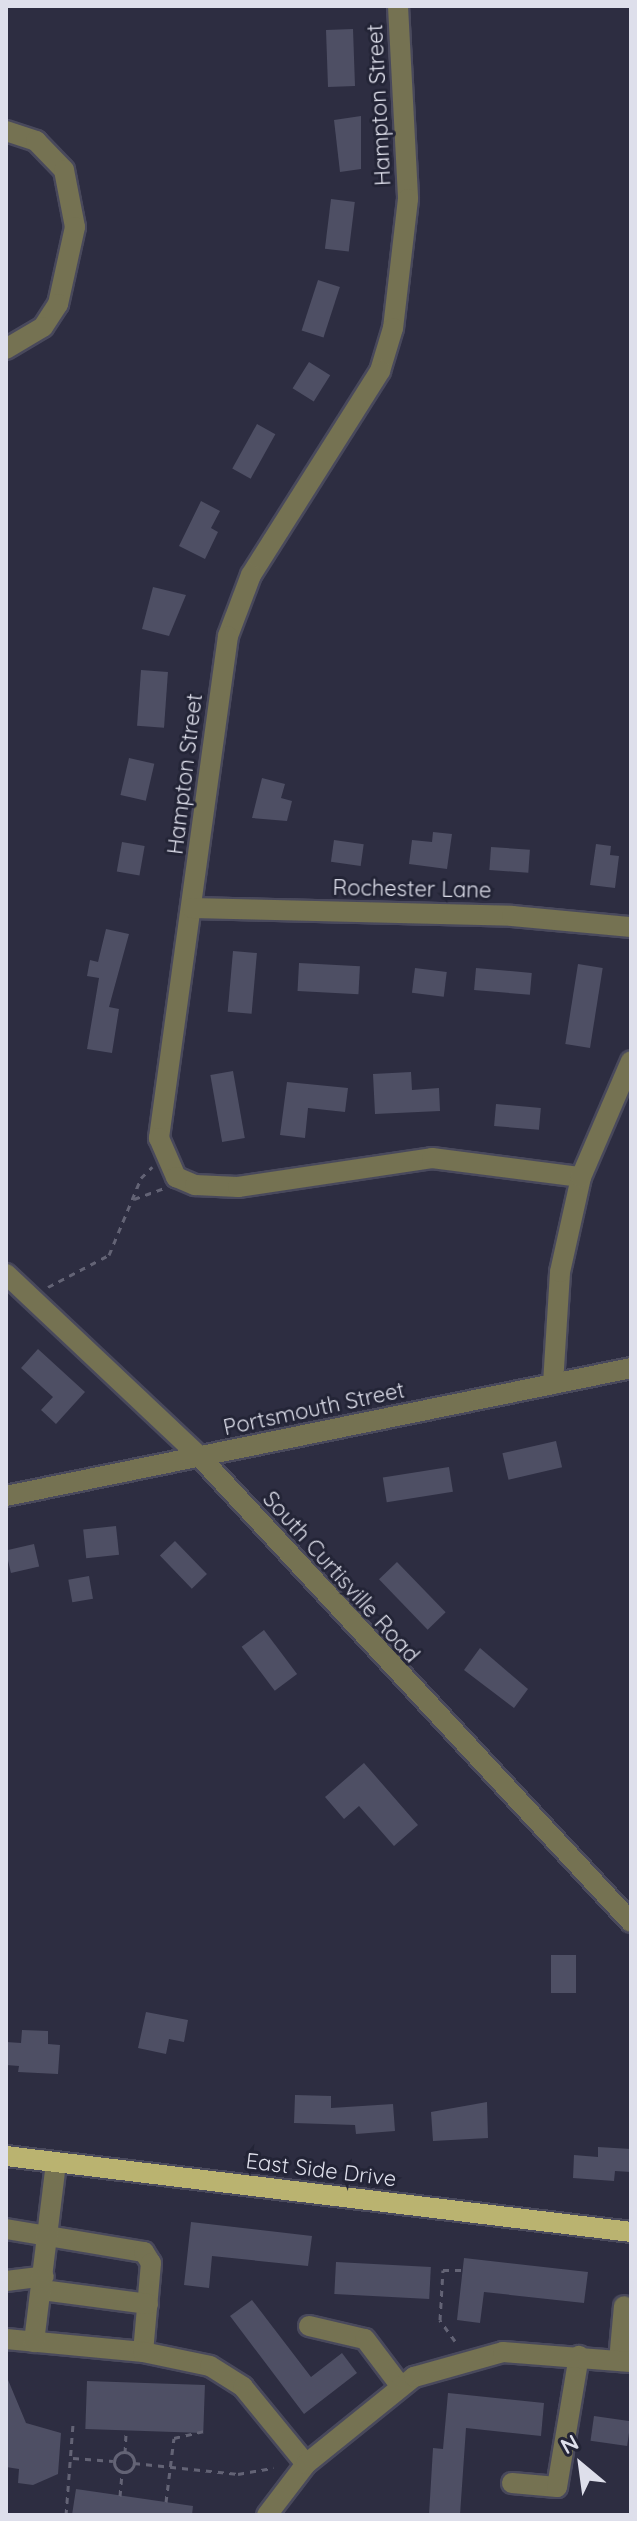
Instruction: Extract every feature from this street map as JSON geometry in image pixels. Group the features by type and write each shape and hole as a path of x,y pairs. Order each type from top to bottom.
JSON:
{"main road":[{"name":"East Side Drive","path":"6,2156 631,2232"}],"street":[{"name":"Hampton Street","path":"163,1159 163,1094 192,908 214,728 236,609 251,575 362,404 393,328 408,199 398,6"},
{"path":"6,131 36,141 64,170 75,227 58,304 43,327 6,349"},
{"name":"Rochester Lane","path":"192,908 512,916 631,927"},
{"path":"553,1384 560,1272 581,1177 631,1061"},
{"path":"163,1159 176,1177 195,1185 238,1187 432,1158 581,1177"},
{"name":"South Curtisville Road","path":"6,1274 200,1457 631,1922"},
{"name":"Portsmouth Street","path":"6,1496 631,1368"},
{"path":"34,2342 56,2162"},
{"path":"6,2229 144,2252 151,2263 143,2352"},
{"path":"6,2281 19,2275 43,2283 148,2304"},
{"path":"267,2515 306,2464 399,2384 475,2355 579,2356 625,2362 624,2306"},
{"path":"309,2326 365,2339 399,2384"},
{"path":"6,2339 187,2358 226,2374 306,2464"},
{"path":"512,2483 557,2487 579,2356"}],"path":[{"path":"31,1297 109,1255 141,1178 163,1159"},
{"path":"134,1199 165,1188 176,1177"},
{"path":"455,2341 440,2320 443,2270 463,2270"},
{"path":"66,2515 73,2458 73,2425"},
{"path":"166,2502 178,2433 208,2430"},
{"path":"126,2431 125,2453 134,2463 252,2474 273,2468"},
{"path":"73,2458 114,2461 125,2453"},
{"path":"114,2461 122,2472 120,2496"},
{"path":"122,2472 134,2463"}],"building":[{"path":"353,29 355,86 328,87 326,30"},
{"path":"361,116 361,169 340,172 334,120"},
{"path":"331,199 355,202 349,252 325,249"},
{"path":"318,280 340,287 323,338 302,330"},
{"path":"309,362 330,375 314,402 293,388"},
{"path":"257,424 275,434 251,479 232,469"},
{"path":"201,501 220,511 211,528 218,532 205,559 179,546"},
{"path":"153,587 186,595 169,636 142,629"},
{"path":"141,670 168,672 164,728 137,726"},
{"path":"129,758 154,764 146,801 120,795"},
{"path":"262,778 285,784 281,798 292,801 287,821 252,818"},
{"path":"433,832 452,834 447,869 409,864 412,840 432,842"},
{"path":"334,840 364,844 361,866 331,862"},
{"path":"122,842 145,846 139,876 117,872"},
{"path":"596,844 611,846 610,855 619,856 615,888 590,885"},
{"path":"491,847 530,850 528,873 489,870"},
{"path":"106,929 129,934 109,1007 119,1009 112,1053 87,1049 99,978 87,976 90,960 98,962"},
{"path":"233,951 257,953 252,1014 228,1012"},
{"path":"299,963 360,966 358,994 298,991"},
{"path":"578,964 603,968 590,1048 565,1044"},
{"path":"415,968 447,972 444,997 412,993"},
{"path":"476,968 532,973 530,995 474,990"},
{"path":"233,1071 245,1138 222,1142 210,1075"},
{"path":"411,1072 412,1090 439,1088 440,1111 375,1114 373,1074"},
{"path":"287,1082 348,1088 345,1112 308,1108 305,1138 280,1135"},
{"path":"496,1104 541,1108 539,1130 494,1126"},
{"path":"38,1349 85,1392 56,1424 41,1410 53,1397 21,1368"},
{"path":"556,1441 562,1467 508,1480 502,1453"},
{"path":"449,1467 453,1492 387,1502 383,1477"},
{"path":"116,1526 119,1555 86,1558 83,1529"},
{"path":"175,1541 207,1574 192,1589 160,1556"},
{"path":"34,1544 39,1566 11,1573 6,1550"},
{"path":"397,1562 446,1612 428,1630 379,1579"},
{"path":"89,1576 93,1599 72,1602 68,1580"},
{"path":"264,1630 297,1674 275,1691 242,1647"},
{"path":"480,1648 528,1689 514,1708 464,1670"},
{"path":"364,1763 418,1825 394,1846 359,1806 344,1819 325,1797"},
{"path":"551,1955 576,1955 576,1993 551,1993"},
{"path":"146,2012 188,2020 184,2042 169,2039 166,2054 138,2048"},
{"path":"22,2030 48,2031 48,2044 60,2045 58,2074 18,2072 19,2066 6,2065 6,2042 21,2043"},
{"path":"295,2095 331,2096 331,2108 393,2104 395,2131 356,2134 355,2125 294,2123"},
{"path":"487,2102 488,2138 433,2141 431,2112"},
{"path":"598,2147 631,2149 631,2172 615,2171 614,2181 573,2178 574,2155 598,2157"},
{"path":"191,2222 312,2236 308,2266 212,2256 209,2288 184,2285"},
{"path":"464,2258 588,2272 584,2303 484,2292 480,2323 457,2320"},
{"path":"336,2262 431,2267 429,2299 334,2294"},
{"path":"252,2300 311,2377 342,2353 357,2373 304,2414 230,2316"},
{"path":"6,2375 26,2423 61,2433 58,2474 33,2485 18,2483 19,2469 6,2467"},
{"path":"87,2381 205,2385 203,2433 85,2429"},
{"path":"448,2393 544,2403 541,2436 466,2428 460,2515 429,2515 433,2448 443,2449"},
{"path":"594,2416 631,2421 627,2446 591,2441"},
{"path":"76,2489 193,2506 192,2515 72,2515"}]}
